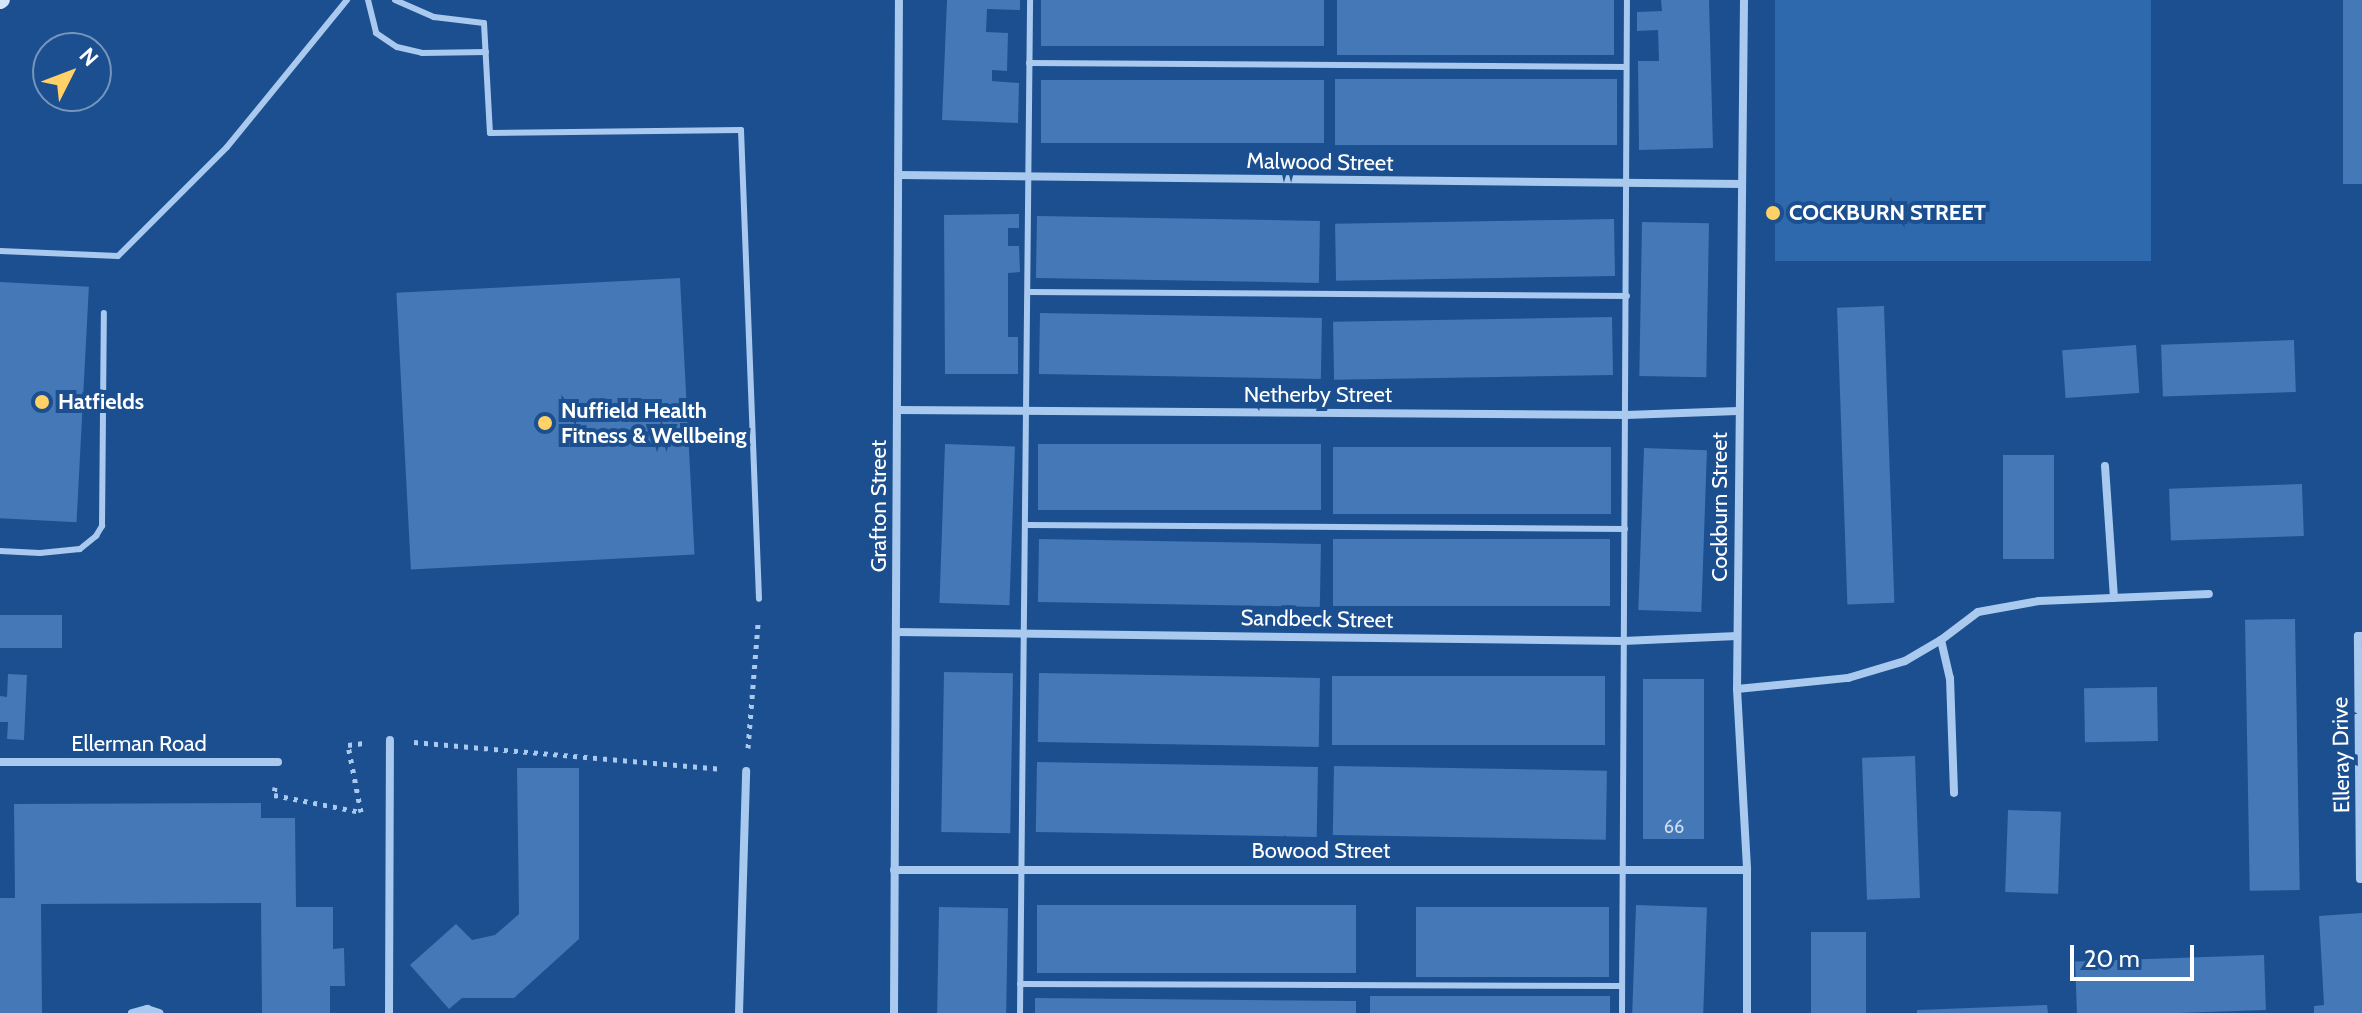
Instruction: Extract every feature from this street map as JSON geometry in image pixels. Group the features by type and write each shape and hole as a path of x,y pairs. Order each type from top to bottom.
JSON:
{"street":[{"name":"Grafton Street","path":"894,1013 899,0"},
{"name":"Cockburn Street","path":"1744,0 1737,689 1747,870 1747,1013"},
{"name":"Malwood Street","path":"898,175 1742,184"},
{"name":"Netherby Street","path":"897,410 1626,415 1738,411"},
{"path":"2105,466 2114,598"},
{"path":"1737,689 1848,678 1905,661 1941,640 1978,612 2039,601 2209,594"},
{"name":"Sandbeck Street","path":"896,632 1623,641 1737,636"},
{"name":"Elleray Drive","path":"2360,879 2358,636 2362,636"},
{"path":"1941,640 1950,678 1954,793"},
{"path":"389,1013 390,740"},
{"name":"Ellerman Road","path":"0,762 278,762"},
{"path":"739,1013 746,771"},
{"name":"Bowood Street","path":"894,870 1747,870"},
{"path":"132,1013 147,1009 159,1013"}],"lane":[{"path":"0,251 118,256 227,147 347,0"},
{"path":"368,0 376,33 397,47 422,53 486,52"},
{"path":"395,0 434,17 484,23 490,133 741,130 759,599"},
{"path":"1020,1013 1030,0"},
{"path":"1622,1013 1627,0"},
{"path":"1029,63 1626,67"},
{"path":"1028,292 1627,296"},
{"path":"0,551 40,553 80,549 96,536 102,526 104,313"},
{"path":"1027,525 1625,529"},
{"path":"1020,984 1622,986"}],"path":[{"path":"278,762 274,795 361,812 348,745 390,740 746,771 759,599"}],"shaded area":[{"path":"1775,0 2151,0 2151,261 1775,261"}],"building":[{"path":"947,0 1020,0 1020,10 987,9 986,32 1008,33 1007,71 992,70 992,81 1019,83 1018,123 942,120"},
{"path":"1041,0 1324,0 1324,46 1041,46"},
{"path":"1337,0 1614,0 1614,55 1337,55"},
{"path":"1661,0 1709,0 1713,148 1639,150 1638,61 1659,61 1658,30 1637,31 1637,12 1662,11"},
{"path":"2343,0 2362,0 2362,184 2343,184"},
{"path":"1335,79 1617,79 1617,145 1335,145"},
{"path":"1041,80 1324,80 1324,143 1041,143"},
{"path":"1019,214 1019,228 1008,228 1008,246 1019,246 1020,272 1008,273 1008,337 1018,337 1018,374 945,374 944,215"},
{"path":"1037,216 1320,221 1319,283 1036,278"},
{"path":"1614,219 1615,276 1336,281 1335,224"},
{"path":"1642,222 1709,223 1706,377 1639,376"},
{"name":"Nuffield Health Fitness & Wellbeing","path":"680,278 694,555 411,569 396,293"},
{"name":"Hatfields","path":"0,282 89,287 77,522 0,518"},
{"path":"1884,306 1894,603 1847,604 1837,308"},
{"path":"1040,313 1322,318 1321,379 1039,374"},
{"path":"1612,317 1613,375 1334,380 1333,322"},
{"path":"2294,340 2296,392 2163,397 2161,345"},
{"path":"2136,345 2139,393 2066,398 2062,350"},
{"path":"945,444 1015,446 1009,605 939,603"},
{"path":"1038,444 1321,444 1321,510 1038,510"},
{"path":"1333,447 1611,447 1611,514 1333,514"},
{"path":"1644,448 1707,450 1701,612 1638,610"},
{"path":"2003,455 2054,455 2054,559 2003,559"},
{"path":"2302,484 2304,536 2171,541 2169,489"},
{"path":"1039,539 1321,544 1320,607 1038,602"},
{"path":"1333,539 1610,539 1610,606 1333,606"},
{"path":"0,615 62,615 62,648 0,648"},
{"path":"2295,619 2300,890 2250,891 2245,620"},
{"path":"944,672 1013,673 1010,833 941,832"},
{"path":"1039,673 1320,678 1319,747 1038,742"},
{"path":"8,674 27,675 24,740 7,739 8,722 0,722 0,696 7,697"},
{"path":"1332,676 1605,676 1605,745 1332,745"},
{"path":"1643,679 1704,679 1704,839 1643,839"},
{"path":"2157,687 2158,741 2085,742 2084,688"},
{"path":"1915,756 1920,898 1867,900 1862,758"},
{"path":"1037,762 1318,767 1317,837 1036,832"},
{"path":"1334,766 1607,771 1606,840 1333,835"},
{"path":"517,768 579,768 579,939 514,998 462,998 449,1009 410,965 456,924 472,940 495,935 519,914"},
{"path":"261,803 261,818 295,818 296,907 333,907 333,949 344,948 345,986 330,986 330,1013 262,1013 261,903 41,904 42,1013 0,1013 0,898 15,898 14,804"},
{"path":"2008,810 2061,812 2058,894 2005,892"},
{"path":"1037,905 1356,905 1356,973 1037,973"},
{"path":"1636,905 1707,907 1703,1013 1632,1013"},
{"path":"939,907 1008,908 1006,1013 937,1013"},
{"path":"1416,907 1609,907 1609,977 1416,977"},
{"path":"2362,913 2362,1013 2314,1013 2314,1006 2324,1005 2319,916"},
{"path":"1811,932 1866,932 1866,1013 1811,1013"},
{"path":"2264,955 2266,1010 2077,1013 2075,962"},
{"path":"1370,996 1610,996 1610,1013 1370,1013"},
{"path":"1035,998 1356,1001 1356,1013 1035,1013"},
{"path":"2047,1005 2048,1013 1917,1013 1917,1010"}],"place":[{"name":"COCKBURN STREET","path":"1773,213"},
{"name":"Hatfields","path":"42,402"},
{"name":"Nuffield Health Fitness & Wellbeing","path":"545,423"}]}
